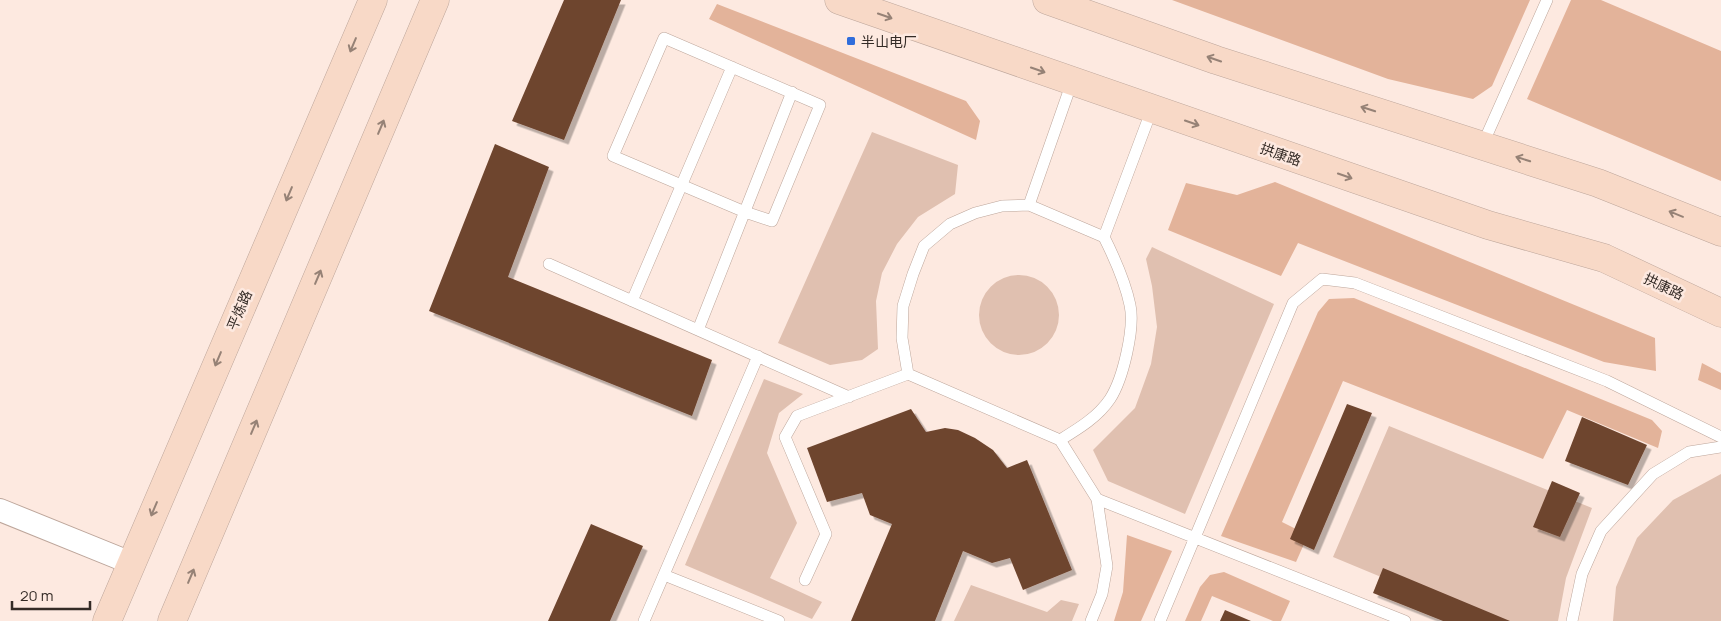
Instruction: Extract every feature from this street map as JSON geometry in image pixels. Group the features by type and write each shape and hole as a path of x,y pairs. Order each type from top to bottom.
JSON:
{"main road":[{"name":"平炼路","path":"107,621 373,0"},
{"path":"172,621 436,0"},
{"name":"拱康路","path":"839,0 1488,225 1604,258 1721,313"},
{"path":"1047,0 1216,60 1598,183 1721,232"}],"street":[{"path":"0,510 131,563"}],"lane":[{"path":"1482,146 1547,0"},
{"path":"664,38 732,67 820,105 772,221 745,212 613,156 664,38"},
{"path":"632,301 732,67"},
{"path":"1029,205 1072,82"},
{"path":"698,330 792,92"},
{"path":"1104,237 1152,109"},
{"path":"908,374 902,338 903,306 912,274 924,246 950,224 975,213 1002,206 1029,205 1104,237 1120,270 1131,307 1130,342 1122,371 1110,398 1086,424 1060,440"},
{"path":"549,264 849,397"},
{"path":"1160,621 1293,303 1322,279 1355,283 1607,381 1721,437"},
{"path":"644,621 758,356"},
{"path":"805,580 826,534 785,437 797,416 908,374 1060,440 1097,499 1106,566 1102,594 1091,621"},
{"path":"1572,621 1582,574 1601,531 1653,474 1689,452 1721,447"},
{"path":"1097,499 1405,621"},
{"path":"664,575 779,621"}],"shaded area":[{"path":"1172,0 1530,0 1492,86 1473,99 1388,79"},
{"path":"1571,0 1601,0 1721,51 1721,181 1527,99"},
{"path":"717,4 966,101 980,121 976,140 709,19"},
{"path":"872,132 958,165 955,194 918,217 897,244 882,273 876,301 878,349 862,360 830,365 778,343"},
{"path":"1275,182 1655,338 1656,371 1604,362 1298,243 1281,276 1168,230 1186,183 1237,195"},
{"path":"1152,247 1274,304 1185,514 1108,481 1093,450 1135,408 1151,364 1157,327 1152,286 1146,259"},
{"path":"1011,275 1027,275 1048,286 1059,307 1059,323 1048,344 1027,355 1011,355 997,349 985,337 979,323 979,307 985,293 997,281"},
{"path":"1354,298 1652,420 1662,431 1658,448 1567,410 1543,459 1343,381 1282,522 1308,535 1296,562 1221,536 1318,312 1329,299"},
{"path":"1702,363 1721,373 1721,390 1698,380"},
{"path":"764,379 803,394 779,413 767,453 797,523 770,578 822,602 812,619 685,565"},
{"path":"1389,426 1592,508 1566,578 1558,621 1487,621 1333,557"},
{"path":"1721,474 1721,621 1613,621 1616,587 1637,538 1673,500"},
{"path":"1127,535 1172,551 1141,621 1114,621 1123,592"},
{"path":"1224,572 1290,601 1281,621 1273,621 1212,596 1201,621 1185,621 1200,587 1210,575"},
{"path":"971,585 1047,612 1061,600 1079,604 1072,621 954,621"}],"building":[{"path":"564,0 621,0 564,140 512,121"},
{"path":"495,144 549,167 508,277 712,360 692,416 429,311"},
{"path":"1347,404 1372,413 1314,550 1290,539"},
{"path":"911,409 926,432 945,428 958,430 993,450 1007,468 1027,460 1072,570 1023,590 1010,558 992,563 963,551 935,621 851,621 892,524 870,515 862,493 827,502 807,448"},
{"path":"1582,417 1647,445 1628,485 1565,461"},
{"path":"1552,481 1580,493 1560,537 1533,527"},
{"path":"591,524 643,546 610,621 548,621"},
{"path":"1383,568 1510,621 1443,621 1373,593"},
{"path":"1225,610 1251,621 1220,621"}],"place":[{"name":"半山电厂","path":"851,41"}]}
